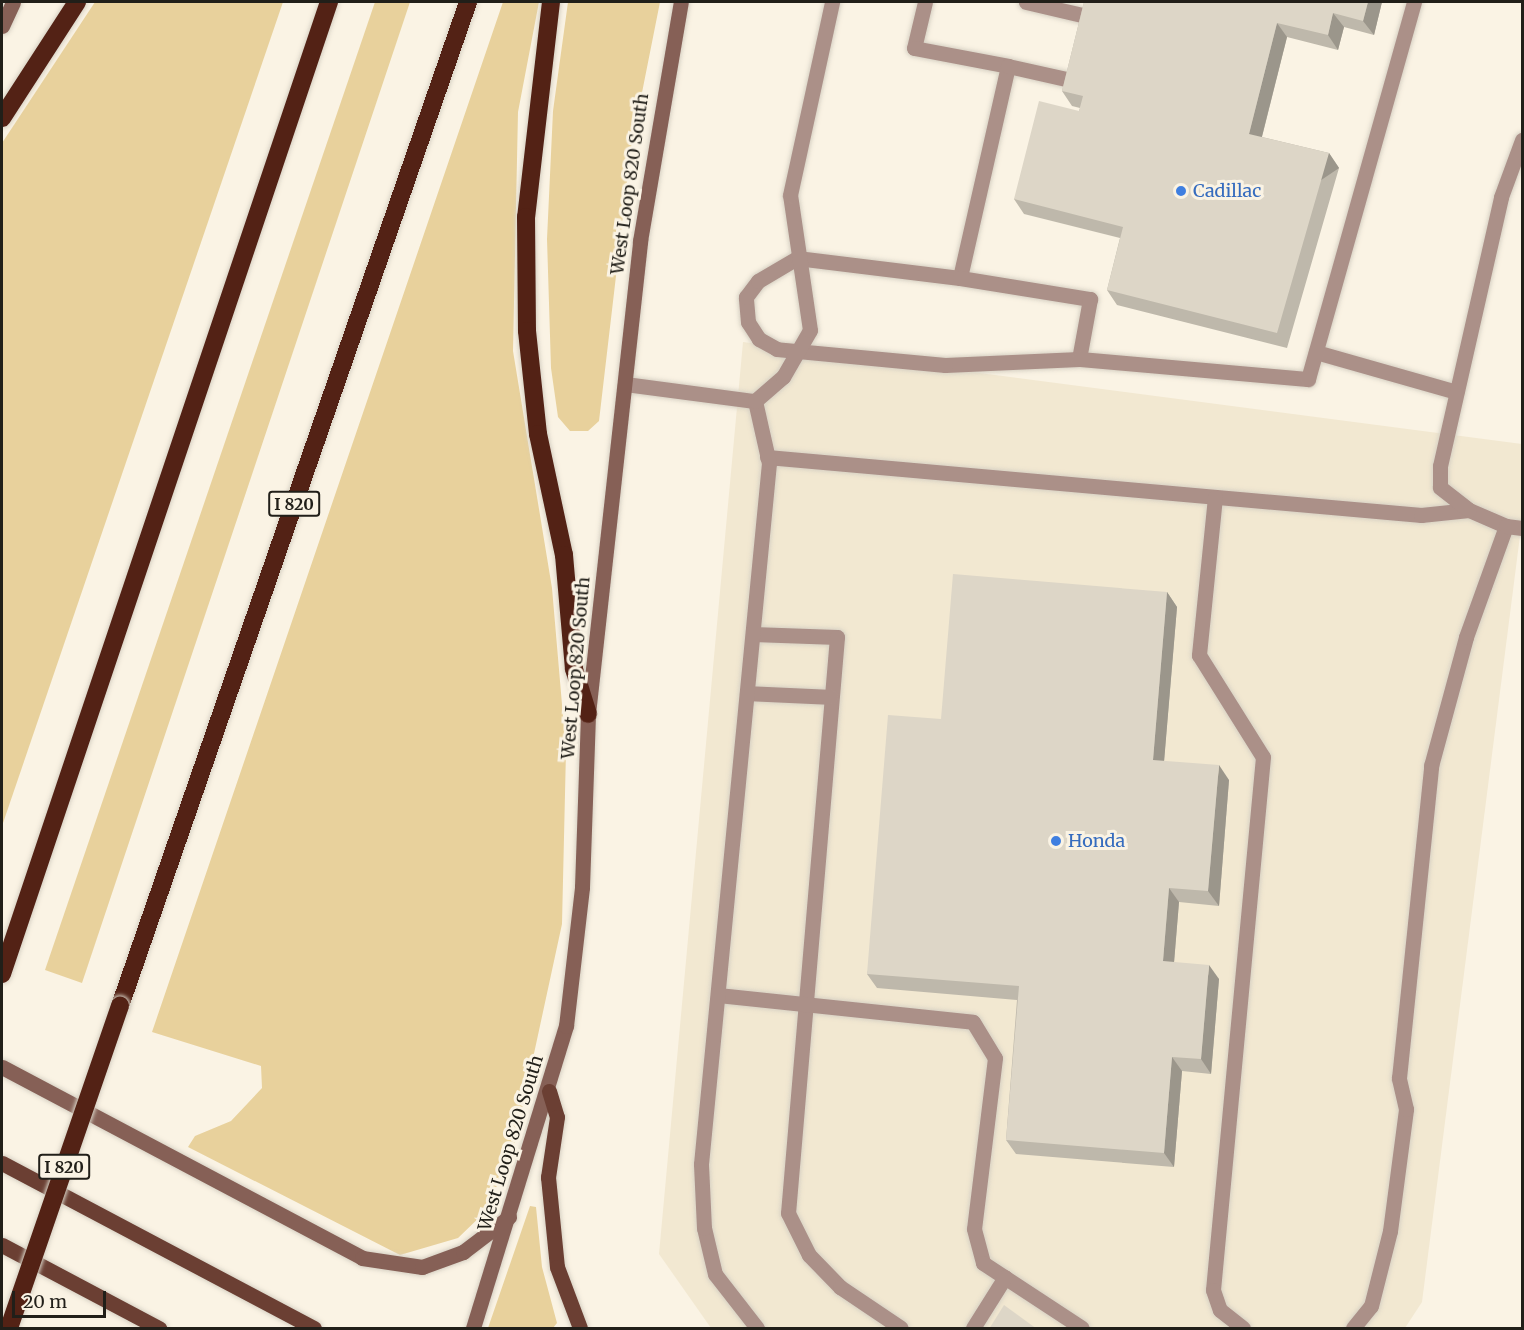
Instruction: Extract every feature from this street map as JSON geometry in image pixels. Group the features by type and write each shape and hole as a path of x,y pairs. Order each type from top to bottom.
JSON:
{"highway":[{"path":"2,118 76,2"},
{"path":"4,966 329,2"},
{"name":"I 820","path":"7,1329 468,2"},
{"path":"551,2 536,100 526,217 527,331 538,434 564,555 574,669 588,714"}],"main road":[{"path":"2,26 13,2"},
{"name":"West Loop 820 South","path":"473,1329 549,1091 566,1026 582,887 588,714 640,241 681,2"},
{"path":"2,1067 362,1258 422,1267 463,1252 509,1217"},
{"path":"549,1091 557,1116 549,1177 557,1267 580,1329"},
{"path":"2,1163 314,1329"},
{"path":"2,1245 159,1329"},
{"path":"2,1326 7,1329"}],"lane":[{"path":"755,401 801,353 810,330 809,298 797,258 790,195 832,2"},
{"path":"925,2 914,48 1066,79"},
{"path":"1026,2 1082,15"},
{"path":"1079,359 1090,299 960,278 797,258 758,281 746,297 748,322 759,339 801,353 945,365 1079,359 1308,379 1414,2"},
{"path":"960,278 1008,66"},
{"path":"1522,140 1501,197 1456,392 1440,487 1469,510 1506,526 1522,528"},
{"path":"1316,352 1456,392"},
{"path":"624,384 755,401"},
{"path":"755,401 767,458 753,634 702,1164 704,1228 715,1274 757,1329"},
{"path":"767,458 1421,515 1469,510"},
{"path":"1215,497 1199,655 1263,757 1213,1290 1220,1310 1243,1329"},
{"path":"1353,1329 1371,1306 1390,1231 1406,1109 1399,1078 1431,766 1466,637 1506,526"},
{"path":"753,634 837,637 787,1185 794,1235 840,1287 901,1329"},
{"path":"747,693 831,697"},
{"path":"718,995 973,1022 995,1058 974,1229 983,1263 1083,1329"},
{"path":"973,1329 1005,1277"}],"shaded area":[{"path":"95,2 283,2 2,826 2,143"},
{"path":"375,2 410,2 82,983 45,970"},
{"path":"503,2 539,2 518,112 513,351 552,588 566,751 562,924 514,1146 486,1211 458,1238 400,1255 188,1147 195,1136 231,1121 262,1088 261,1066 152,1032"},
{"path":"568,2 660,2 631,148 599,421 588,431 570,431 558,417 551,368 547,239 553,111"},
{"path":"743,342 1522,444 1522,520 1422,1302 1405,1328 711,1328 659,1254"},
{"path":"530,1206 536,1207 542,1267 557,1323 553,1328 488,1328"}],"building":[{"name":"Cadillac","path":"1084,2 1368,2 1363,21 1333,13 1328,35 1277,23 1249,134 1329,153 1277,333 1107,290 1123,227 1014,199 1039,101 1079,111 1083,96 1062,91"},
{"name":"Honda","path":"953,574 1167,592 1153,760 1219,765 1208,891 1169,888 1163,961 1209,965 1201,1059 1172,1057 1164,1153 1006,1140 1019,986 867,974 888,715 941,719"},
{"path":"1004,1305 1037,1329 989,1329"}],"place":[{"name":"Cadillac","path":"1181,191"},
{"name":"Honda","path":"1056,841"}]}
